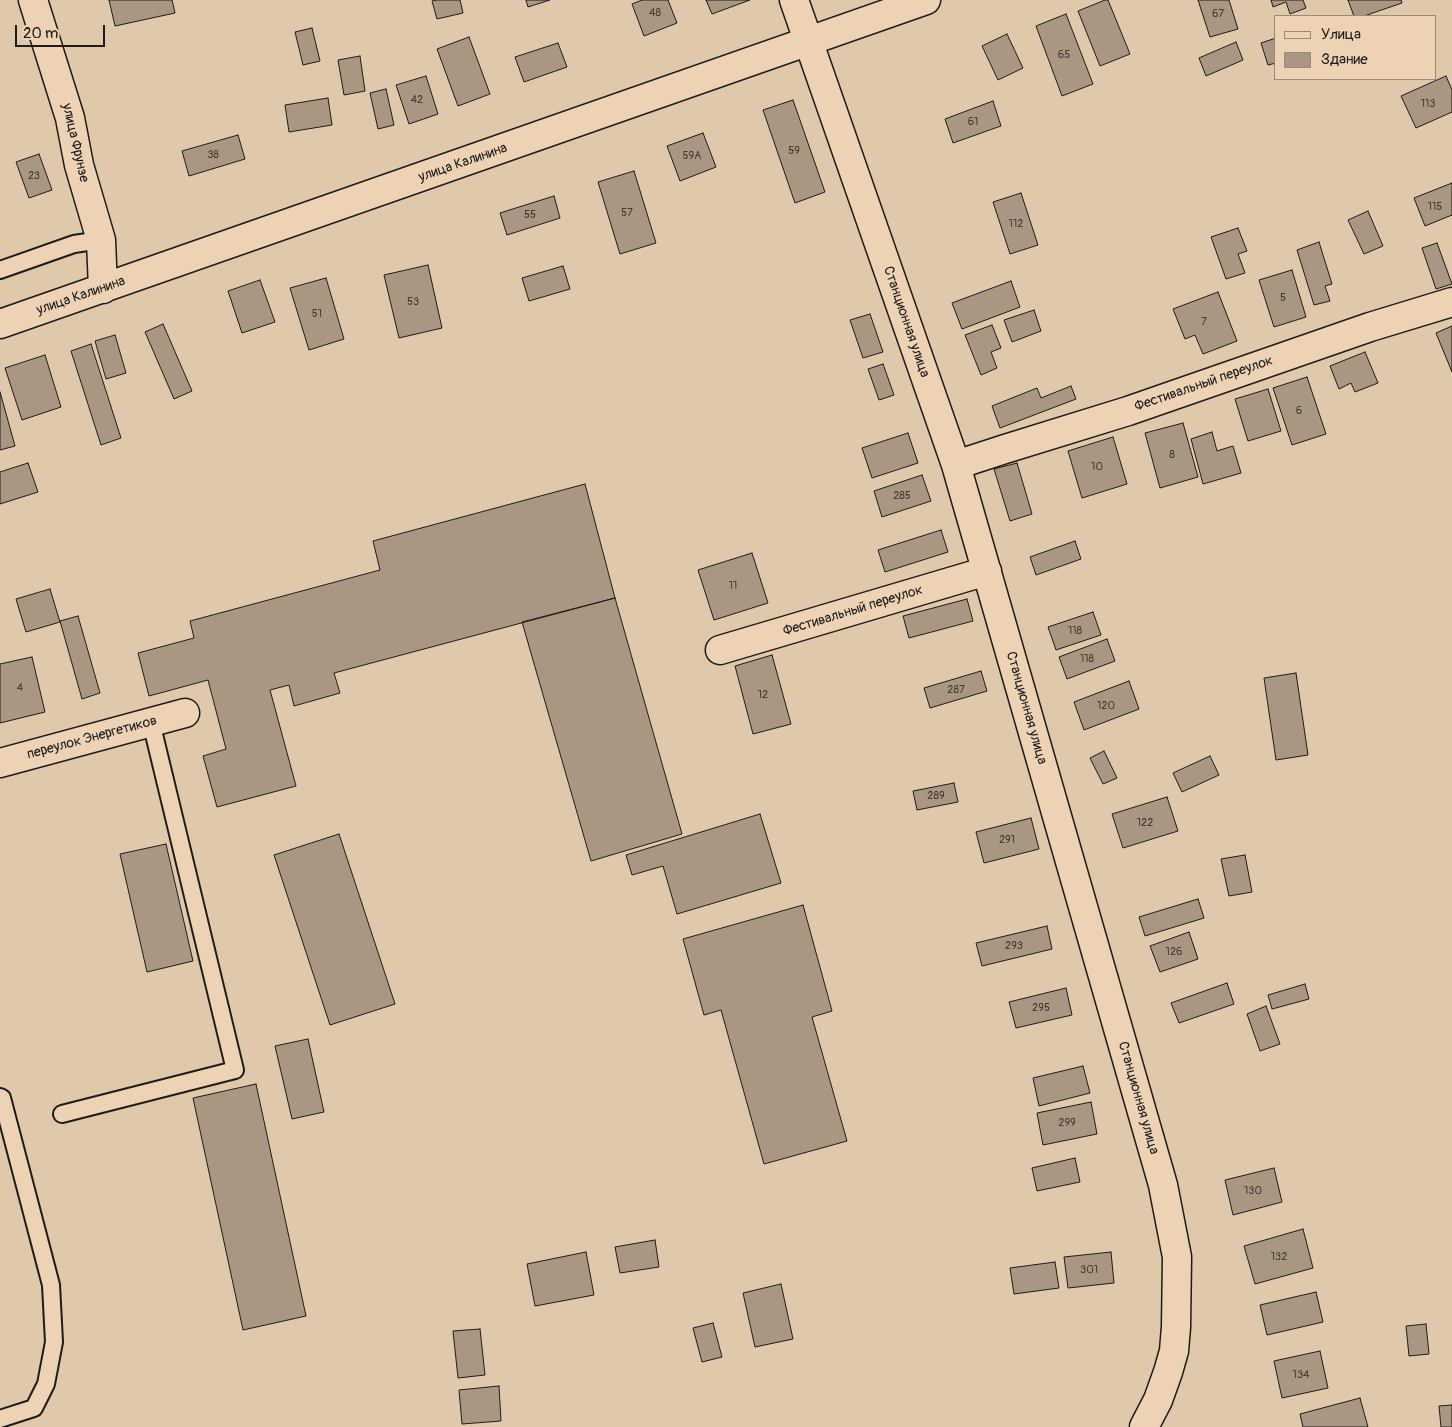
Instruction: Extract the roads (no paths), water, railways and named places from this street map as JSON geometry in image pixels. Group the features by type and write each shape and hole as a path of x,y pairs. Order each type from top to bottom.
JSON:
{"street":[{"name":"улица Фрунзе","path":"33,0 70,118 79,165 100,240 102,289"},
{"name":"Станционная улица","path":"794,0 956,465 1163,1185 1177,1257 1176,1327 1174,1351 1158,1400 1144,1427"},
{"name":"улица Калинина","path":"0,324 926,0"},
{"name":"Фестивальный переулок","path":"956,465 1128,411 1361,330 1452,302"},
{"name":"Фестивальный переулок","path":"720,650 987,571"},
{"name":"переулок Энергетиков","path":"0,763 185,713"}],"lane":[{"path":"0,270 74,244 100,240"},
{"path":"62,1114 235,1070 151,722"},
{"path":"0,1097 2,1098 51,1285 54,1342 46,1384 34,1408 0,1418"}]}
